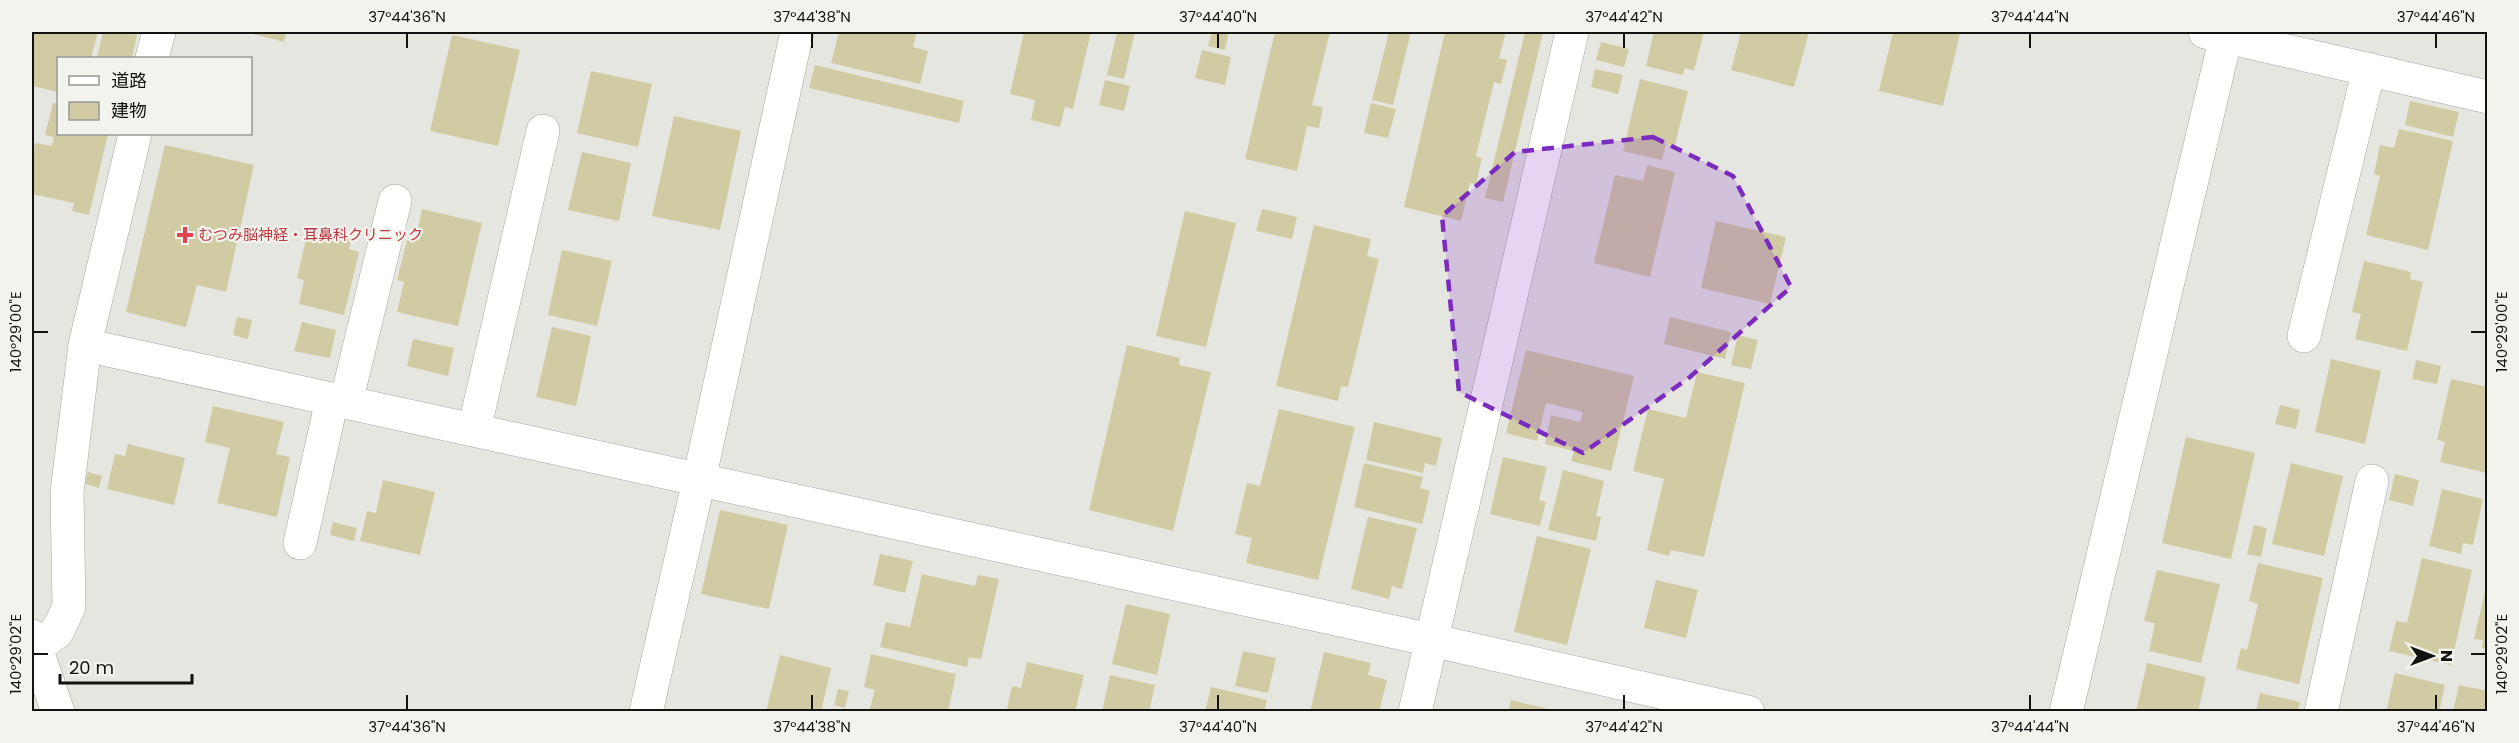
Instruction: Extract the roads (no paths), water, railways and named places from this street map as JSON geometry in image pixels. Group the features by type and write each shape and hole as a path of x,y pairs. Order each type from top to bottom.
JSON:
{"street":[{"path":"152,57 159,32"},
{"path":"646,711 797,32"},
{"path":"1415,711 1572,32"},
{"path":"2066,711 2219,33 2487,97"},
{"path":"2304,336 2369,69"},
{"path":"474,430 543,132"},
{"path":"58,711 33,645 57,632 69,607 66,492 85,345 135,135"},
{"path":"300,543 394,201"},
{"path":"85,345 1748,711"},
{"path":"2320,711 2372,481"}],"place":[{"name":"むつみ脳神経・耳鼻科クリニック","path":"185,235"}]}
